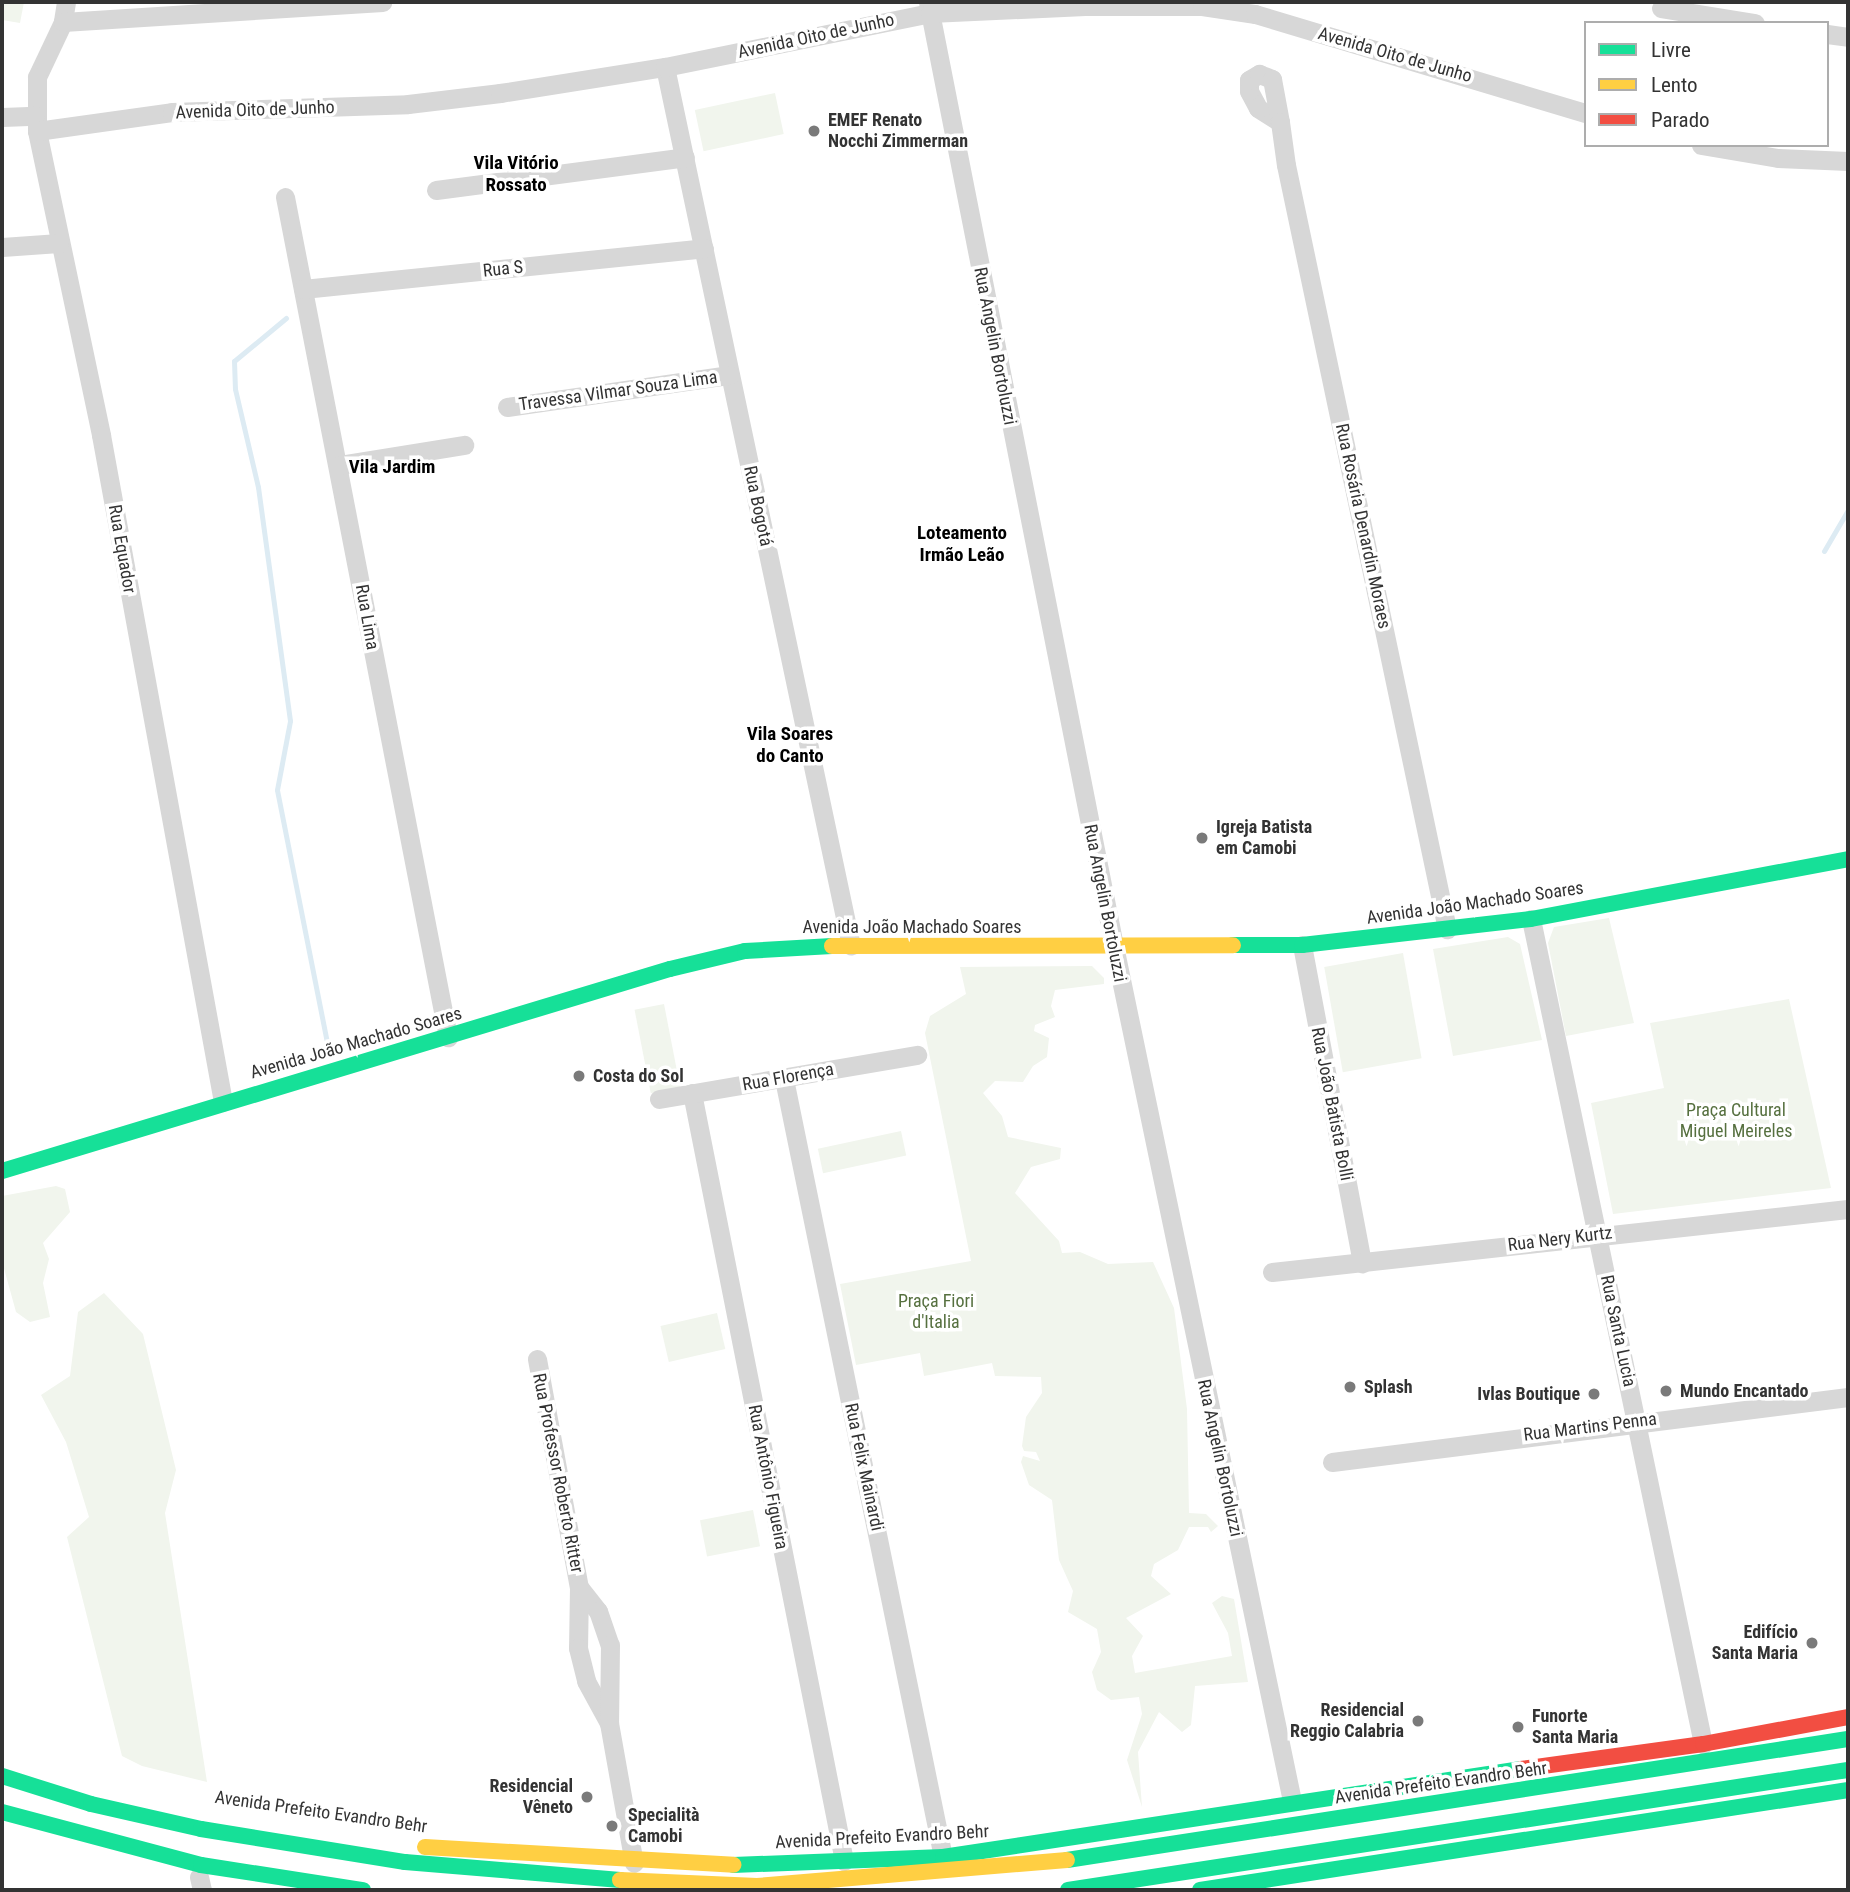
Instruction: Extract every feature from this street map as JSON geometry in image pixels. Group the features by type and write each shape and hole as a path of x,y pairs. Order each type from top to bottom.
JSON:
{"main road":[{"name":"Avenida João Machado Soares","path":"2,1171 670,969 745,951 851,946 1302,945 1531,919 1848,859"},
{"name":"Avenida Prefeito Evandro Behr","path":"2,1776 277,1843 419,1863 616,1881 757,1886 1208,1837 1702,1754 1847,1717"},
{"path":"1786,1749 1847,1717"},
{"name":"Avenida Prefeito Evandro Behr","path":"943,1866 1292,1801 1702,1754 1786,1749 1848,1740"},
{"path":"1668,1800 1702,1754"},
{"name":"Avenida Prefeito Evandro Behr","path":"2,1759 95,1797 272,1828 407,1846 700,1866 844,1861"},
{"path":"1068,1890 1668,1800 1848,1770"},
{"path":"1200,1890 1315,1882 1603,1828 1848,1790"},
{"path":"38,1823 75,1816 95,1797"},
{"path":"1208,1837 1292,1801 1384,1809"},
{"path":"1603,1828 1640,1804"},
{"path":"2,1812 290,1886 333,1890"},
{"path":"1564,1816 1603,1828"},
{"path":"2,1828 200,1883 363,1890"},
{"path":"757,1886 844,1861 943,1866"},
{"path":"601,1890 616,1881"}],"street":[{"name":"Rua Equador","path":"66,2 63,22 37,77 36,124 101,435 223,1102"},
{"path":"63,22 184,8 382,2"},
{"name":"Avenida Oito de Junho","path":"2,117 36,124 172,112 408,104 665,67 929,7 1098,6 1202,6 1242,12 1584,112"},
{"name":"Rua Angelin Bortoluzzi","path":"929,7 1114,946 1292,1801"},
{"path":"1660,11 1739,21"},
{"path":"1829,34 1848,37"},
{"name":"Rua Bogotá","path":"665,67 851,946"},
{"name":"Rua Rosária Denardin Moraes","path":"1280,122 1447,929"},
{"path":"1713,147 1778,158 1848,161"},
{"path":"436,190 685,157"},
{"name":"Rua Lima","path":"285,197 340,465 448,1037"},
{"path":"2,247 59,243"},
{"name":"Rua S","path":"303,289 704,248"},
{"name":"Travessa Vilmar Souza Lima","path":"506,407 730,375"},
{"path":"340,465 464,445"},
{"name":"Rua Santa Lucia","path":"1531,919 1637,1420 1702,1754"},
{"name":"Rua João Batista Bolli","path":"1302,945 1362,1263"},
{"name":"Rua Florença","path":"659,1099 917,1055"},
{"name":"Rua Felix Mainardi","path":"784,1079 943,1866"},
{"name":"Rua Antônio Figueira","path":"692,1093 844,1861"},
{"name":"Rua Nery Kurtz","path":"1272,1272 1598,1234 1848,1209"},
{"name":"Rua Professor Roberto Ritter","path":"537,1359 579,1587 578,1648 586,1681 609,1723"},
{"name":"Rua Martins Penna","path":"1332,1462 1637,1420 1848,1397"},
{"name":"Rua Professor Roberto Ritter","path":"579,1587 598,1611 610,1645 609,1723 634,1863"}],"green space":[{"path":"2,2 24,2 20,23 2,20"},
{"path":"775,93 784,134 704,151 695,110"},
{"path":"1609,918 1634,1023 1566,1036 1548,943 1554,927"},
{"path":"1508,937 1520,944 1542,1040 1453,1056 1433,949"},
{"path":"1403,953 1422,1058 1343,1072 1324,967"},
{"name":"Praça Fiori d'Italia","path":"1092,966 1104,978 1104,984 1055,990 1051,1006 1055,1017 1035,1025 1034,1031 1049,1038 1047,1057 1033,1066 1023,1082 995,1081 983,1093 1002,1116 1008,1137 1061,1148 1060,1159 1031,1167 1015,1193 1059,1241 1062,1253 1080,1252 1108,1264 1153,1262 1174,1308 1187,1409 1189,1513 1206,1514 1218,1526 1211,1532 1208,1527 1189,1527 1178,1550 1154,1564 1151,1576 1171,1594 1126,1618 1143,1636 1132,1656 1135,1673 1232,1656 1228,1633 1212,1603 1222,1596 1234,1599 1248,1682 1195,1686 1191,1725 1182,1732 1159,1712 1138,1752 1142,1807 1127,1760 1142,1714 1139,1697 1111,1700 1097,1690 1092,1672 1101,1652 1097,1629 1068,1612 1073,1591 1059,1560 1052,1500 1029,1485 1021,1462 1023,1456 1040,1461 1036,1452 1024,1451 1022,1446 1026,1417 1042,1393 1041,1377 995,1376 992,1363 924,1376 920,1353 856,1365 840,1284 971,1261 925,1033 930,1016 966,994 960,967"},
{"name":"Praça Cultural Miguel Meireles","path":"1789,999 1831,1188 1613,1214 1591,1103 1664,1088 1650,1023"},
{"path":"664,1004 680,1087 651,1093 635,1010"},
{"path":"901,1131 906,1155 823,1173 818,1149"},
{"path":"56,1186 65,1189 70,1212 43,1243 49,1259 43,1283 50,1317 30,1322 16,1312 2,1261 2,1196"},
{"path":"104,1293 143,1334 176,1470 165,1513 207,1782 142,1766 122,1756 67,1537 89,1517 66,1442 41,1395 70,1376 78,1312"},
{"path":"717,1313 725,1349 669,1362 660,1326"},
{"path":"753,1510 760,1546 707,1557 700,1520"}],"waterway":[{"path":"286,318 234,361 235,389 258,487 290,721 277,790 328,1048"},
{"path":"1824,551 1848,510"}],"traffic: fast":[{"path":"1233,945 1302,945 1531,919 1848,859"},
{"path":"2,1171 670,969 745,951 832,946"},
{"path":"1067,1860 1848,1739"},
{"path":"733,1865 943,1857 1521,1769"},
{"path":"1068,1890 1848,1770"},
{"path":"2,1776 91,1804 201,1829 405,1862 620,1880"},
{"path":"1200,1890 1848,1790"},
{"path":"2,1812 201,1865 363,1890"}],"traffic: slow":[{"path":"832,946 1233,945"},
{"path":"425,1847 733,1865"},
{"path":"620,1880 757,1886 1067,1860"}],"traffic: jam":[{"path":"1521,1769 1703,1744 1848,1717"}],"place":[{"name":"EMEF Renato Nocchi Zimmerman","path":"814,131"},
{"name":"Igreja Batista em Camobi","path":"1202,838"},
{"name":"Costa do Sol","path":"579,1076"},
{"name":"Splash","path":"1350,1387"},
{"name":"Mundo Encantado","path":"1666,1391"},
{"name":"Ivlas Boutique","path":"1594,1394"},
{"name":"Edifício Santa Maria","path":"1812,1643"},
{"name":"Residencial Reggio Calabria","path":"1418,1721"},
{"name":"Funorte Santa Maria","path":"1518,1727"},
{"name":"Residencial Vêneto","path":"587,1797"},
{"name":"Specialità Camobi","path":"612,1826"}],"district":[{"name":"Vila Vitório Rossato","path":"516,174"},
{"name":"Vila Jardim","path":"392,467"},
{"name":"Loteamento Irmão Leão","path":"962,544"},
{"name":"Vila Soares do Canto","path":"790,745"}]}
